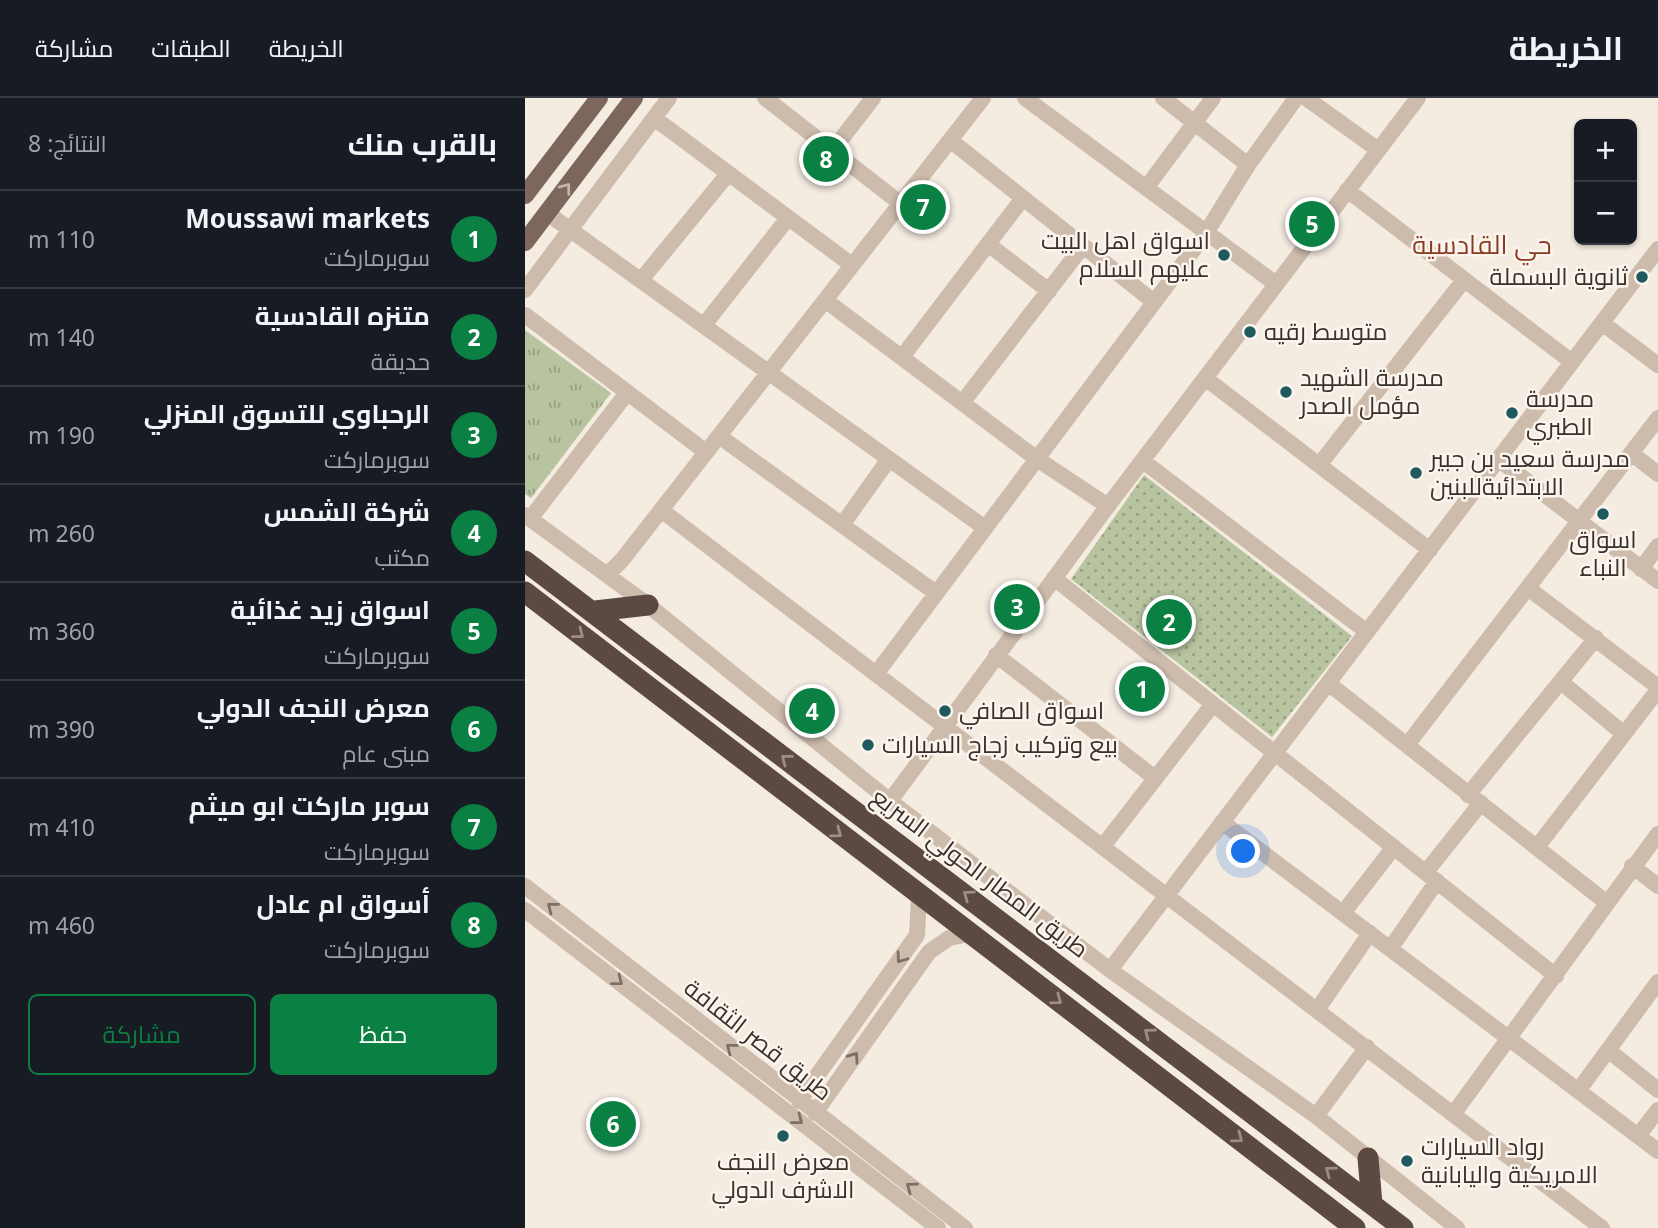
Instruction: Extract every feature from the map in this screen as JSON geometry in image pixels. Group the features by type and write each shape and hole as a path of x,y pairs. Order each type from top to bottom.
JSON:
{"highway":[{"name":"طريق المطار الحولي السريع","path":"525,561 595,611 860,816 1004,922 1403,1228"},
{"path":"525,592 1355,1228"},
{"path":"595,611 648,606"},
{"path":"978,939 995,946 1005,939 1007,930 1004,922"},
{"path":"1034,983 1033,973 1038,965 1047,961 1056,962"},
{"path":"1368,1158 1372,1203"}],"main road":[{"path":"525,195 599,98"},
{"path":"525,242 634,98"}],"street":[{"path":"525,290 669,98"},
{"path":"832,151 872,98"},
{"path":"607,575 661,510 983,98"},
{"path":"1025,98 1276,284"},
{"path":"1163,98 1248,165"},
{"path":"1146,188 1213,98"},
{"path":"876,674 1206,233 1248,165 1296,98"},
{"path":"1305,98 1377,149"},
{"path":"890,801 996,655 1418,98"},
{"path":"769,99 901,203"},
{"path":"654,118 852,265"},
{"path":"950,140 1154,302"},
{"path":"641,280 727,174"},
{"path":"1347,190 1572,362"},
{"path":"902,357 1023,198"},
{"path":"547,213 985,528"},
{"path":"704,326 788,218"},
{"path":"988,244 1049,291"},
{"path":"962,403 1083,246"},
{"path":"1109,970 1658,249"},
{"path":"1319,465 1464,280"},
{"path":"825,300 1037,459 1108,506"},
{"path":"525,315 706,452"},
{"path":"1602,323 1658,365"},
{"path":"1205,377 1430,550"},
{"path":"627,393 528,517 648,606 890,801 1109,970 1316,1116 1457,1228"},
{"path":"1407,745 1658,418"},
{"path":"719,436 936,593"},
{"path":"1631,453 1658,474"},
{"path":"842,526 889,459"},
{"path":"1498,459 1658,581"},
{"path":"1143,461 1367,632"},
{"path":"661,510 1602,1228"},
{"path":"1641,569 1658,546"},
{"path":"1054,578 1556,976"},
{"path":"1528,588 1658,688 1537,847"},
{"path":"1390,948 1475,799 1596,638"},
{"path":"996,655 1156,778"},
{"path":"1328,682 1607,903"},
{"path":"1561,682 1623,734"},
{"path":"1103,846 1213,704"},
{"path":"1222,822 1658,1151"},
{"path":"1454,1113 1556,976 1632,866 1658,834"},
{"path":"1343,913 1394,847"},
{"path":"1632,866 1658,886"},
{"name":"طريق قصر الثقافة","path":"525,886 965,1228"},
{"path":"799,1101 917,935 919,895"},
{"name":"طريق قصر الثقافة","path":"525,910 938,1228"},
{"path":"917,935 927,932 936,939 936,945"},
{"path":"1317,1010 1370,933"},
{"path":"815,1113 924,958 936,945 949,938 978,939"},
{"path":"1578,1091 1658,982"},
{"path":"1316,1116 1367,1047"},
{"path":"1608,1050 1658,1090"},
{"path":"1638,1136 1658,1110"}],"green space":[{"path":"525,330 611,393 531,498 525,494"},
{"path":"1144,475 1352,636 1272,737 1071,579"}],"place":[{"name":"أسواق ام عادل","path":"826,159"},
{"name":"سوبر ماركت ابو ميثم","path":"923,207"},
{"name":"اسواق زيد غذائية","path":"1312,224"},
{"name":"اسواق اهل البيت عليهم السلام","path":"1224,255"},
{"name":"ثانوية البسملة","path":"1642,277"},
{"name":"متوسط رقيه","path":"1250,332"},
{"name":"مدرسة الشهيد مؤمل الصدر","path":"1286,392"},
{"name":"مدرسة الطبري","path":"1512,413"},
{"name":"مدرسة سعيد بن جبير الابتدائيةللبنين","path":"1416,473"},
{"name":"اسواق النباء","path":"1603,514"},
{"name":"الرحباوي للتسوق المنزلي","path":"1017,607"},
{"name":"متنزه القادسية","path":"1169,622"},
{"name":"Moussawi markets","path":"1142,689"},
{"name":"شركة الشمس","path":"812,711"},
{"name":"اسواق الصافي","path":"945,711"},
{"name":"بيع وتركيب زجاج السيارات","path":"868,745"},
{"name":"معرض النجف الدولي","path":"613,1124"},
{"name":"معرض النجف الاشرف الدولي","path":"783,1136"},
{"name":"رواد السيارات الامريكية واليابانية","path":"1407,1161"}],"district":[{"name":"حي القادسية","path":"1482,245"}]}
